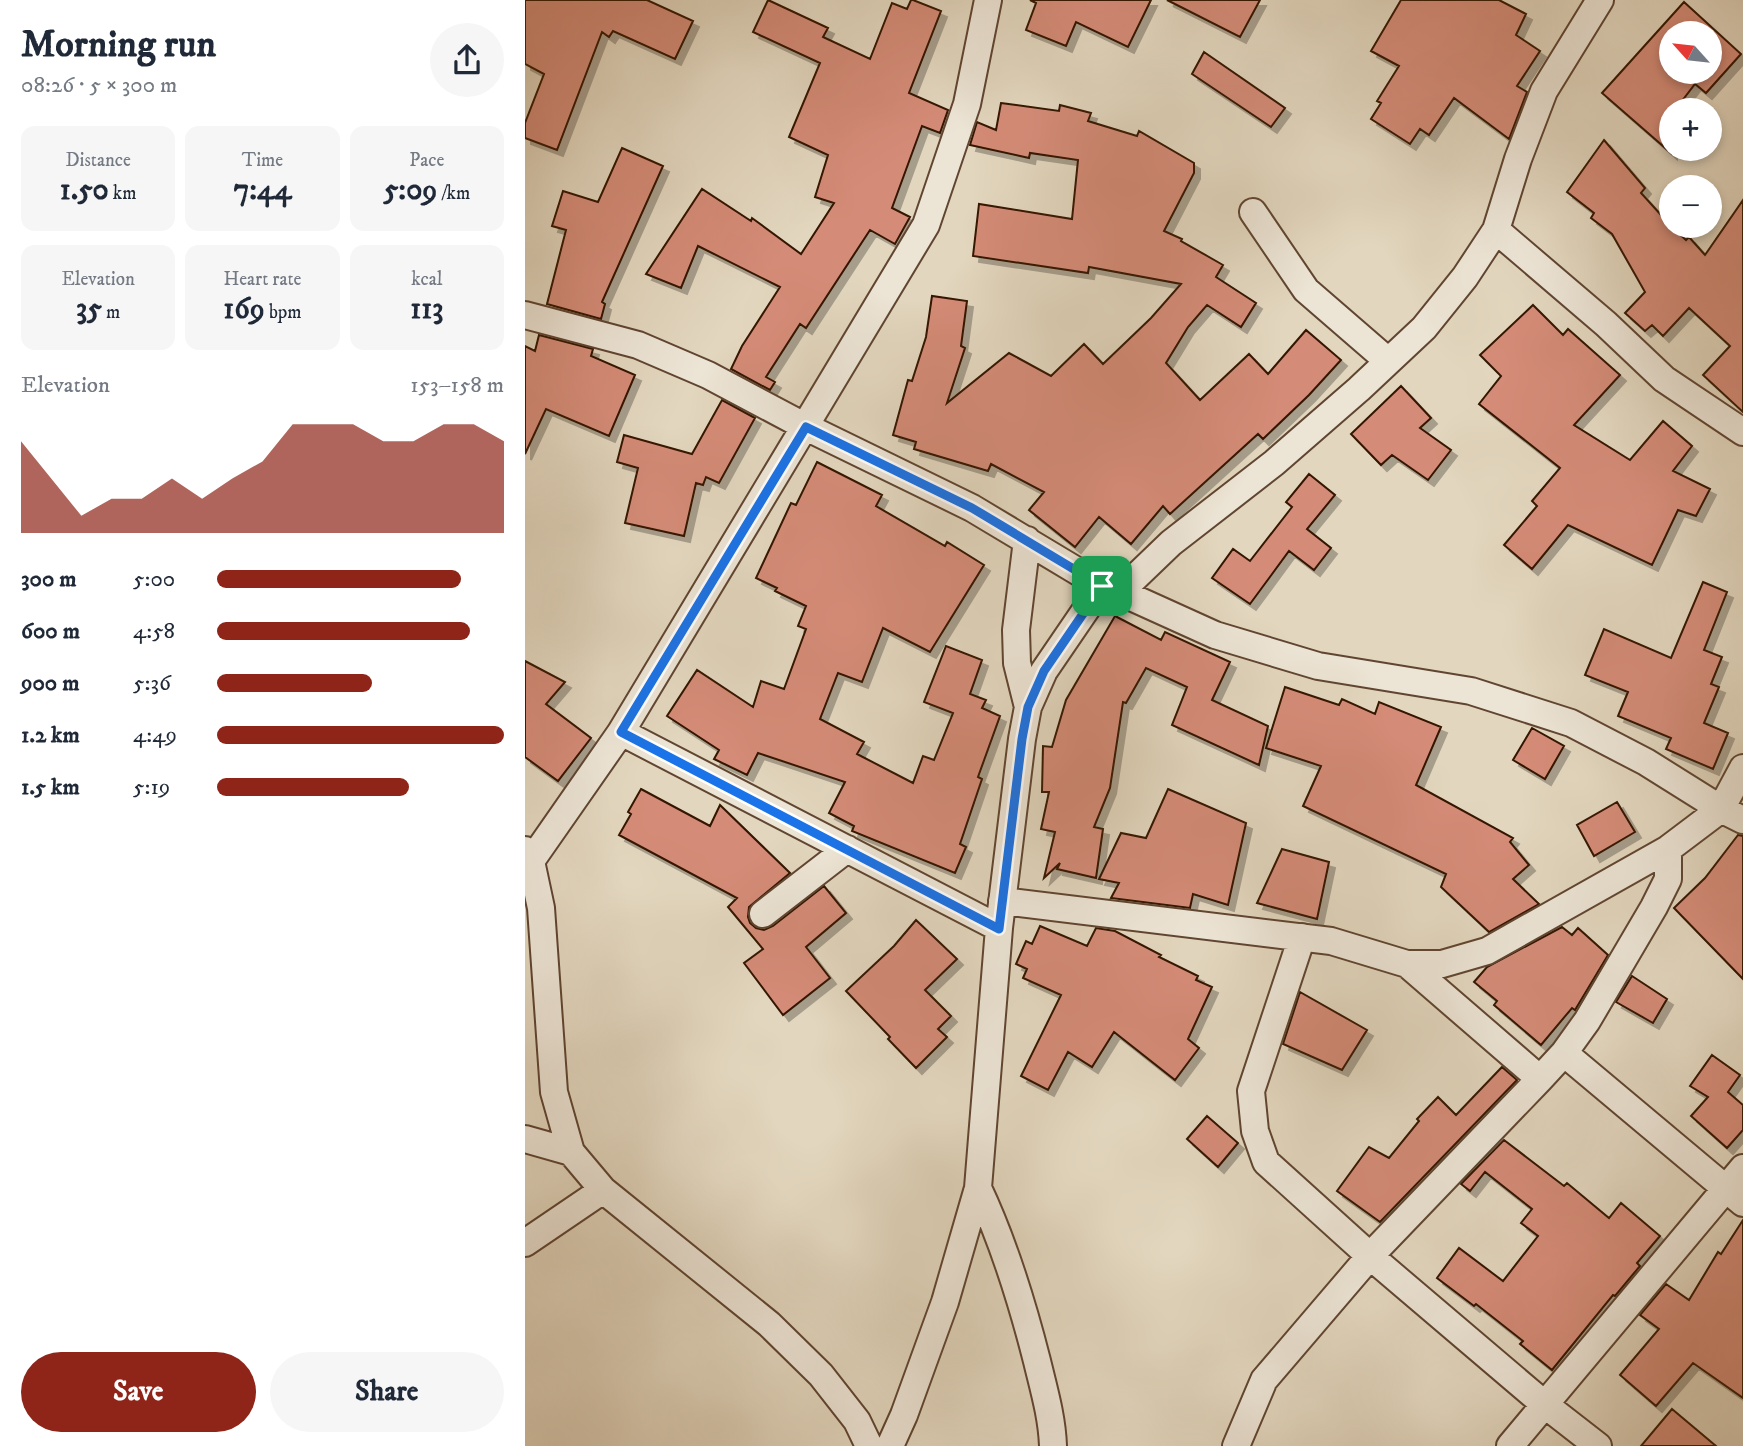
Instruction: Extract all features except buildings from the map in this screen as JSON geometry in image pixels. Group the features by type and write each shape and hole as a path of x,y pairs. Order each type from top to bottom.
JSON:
{"street":[{"path":"869,1446 857,1421 821,1375 769,1324 603,1190 571,1152 554,1092 541,908 527,859 621,732 926,225 967,104 988,0"},
{"path":"890,1446 945,1303 978,1188 999,929 1022,739 1028,707 1044,671 1111,589 1274,463 1424,328 1465,277 1496,230 1518,159 1544,91 1600,0"},
{"path":"1253,212 1307,290 1388,361"},
{"path":"1496,230 1606,324 1664,379 1743,432"},
{"path":"525,315 638,345 708,374 806,427 972,508 1111,589 1215,635 1318,666 1471,691 1571,723 1646,762 1732,814"},
{"path":"1027,540 1016,630 1017,663 1028,707"},
{"path":"621,732 999,929"},
{"path":"1002,901 1331,940 1407,964 1442,964 1486,951 1732,814 1743,768"},
{"path":"763,914 847,849"},
{"path":"1236,1446 1264,1380 1370,1256 1564,1053 1587,1021 1668,880 1668,849"},
{"path":"1302,937 1251,1091 1255,1131 1266,1162 1370,1256 1544,1404 1598,1446"},
{"path":"1407,964 1540,1079"},
{"path":"1564,1053 1735,1196"},
{"path":"525,1139 571,1152"},
{"path":"1510,1446 1544,1404 1735,1196 1743,1168"},
{"path":"978,1188 997,1228 1028,1328 1052,1423 1053,1446"},
{"path":"525,1243 603,1190"}],"route":[{"path":"806,427 972,508 1102,586 1044,671 1028,707 999,929 621,732 806,427"}]}
